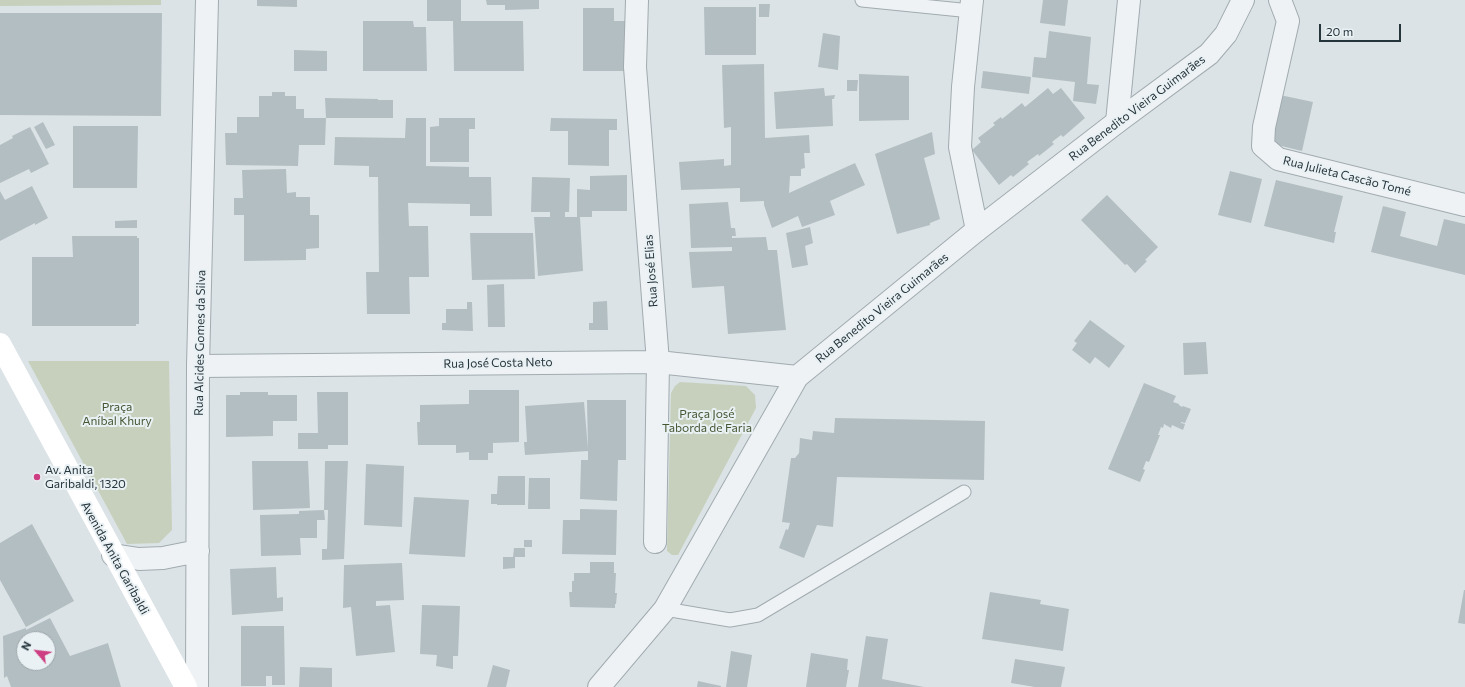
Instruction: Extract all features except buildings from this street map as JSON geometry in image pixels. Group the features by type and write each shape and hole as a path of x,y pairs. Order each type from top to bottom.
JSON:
{"main road":[{"name":"Avenida Anita Garibaldi","path":"0,344 113,555 186,687"}],"street":[{"name":"Rua Alcides Gomes da Silva","path":"197,687 198,366 207,0"},
{"name":"Rua José Elias","path":"637,0 635,67 658,362 655,542"},
{"path":"1117,122 1129,0"},
{"name":"Rua Benedito Vieira Guimarães","path":"599,687 665,609 797,377 977,230 1117,122 1209,54 1226,34 1243,0"},
{"name":"Rua Julieta Cascão Tomé","path":"1280,0 1288,21 1264,127 1263,146 1278,158 1465,205"},
{"path":"971,5 963,87 960,147 977,230"},
{"name":"Rua José Costa Neto","path":"198,366 658,362 797,377"},
{"path":"113,555 139,559 164,558 198,551"}],"lane":[{"path":"862,0 971,5"},
{"path":"665,609 730,620 758,615 964,492"}],"green space":[{"path":"0,0 161,0 161,5 0,6"},
{"name":"Praça Aníbal Khury","path":"28,361 169,361 172,530 159,543 127,544"},
{"name":"Praça José Taborda de Faria","path":"680,382 746,386 755,395 756,408 678,555 672,555 667,551 671,393 675,386"}],"place":[{"name":"Av. Anita Garibaldi, 1320","path":"37,477"}]}
